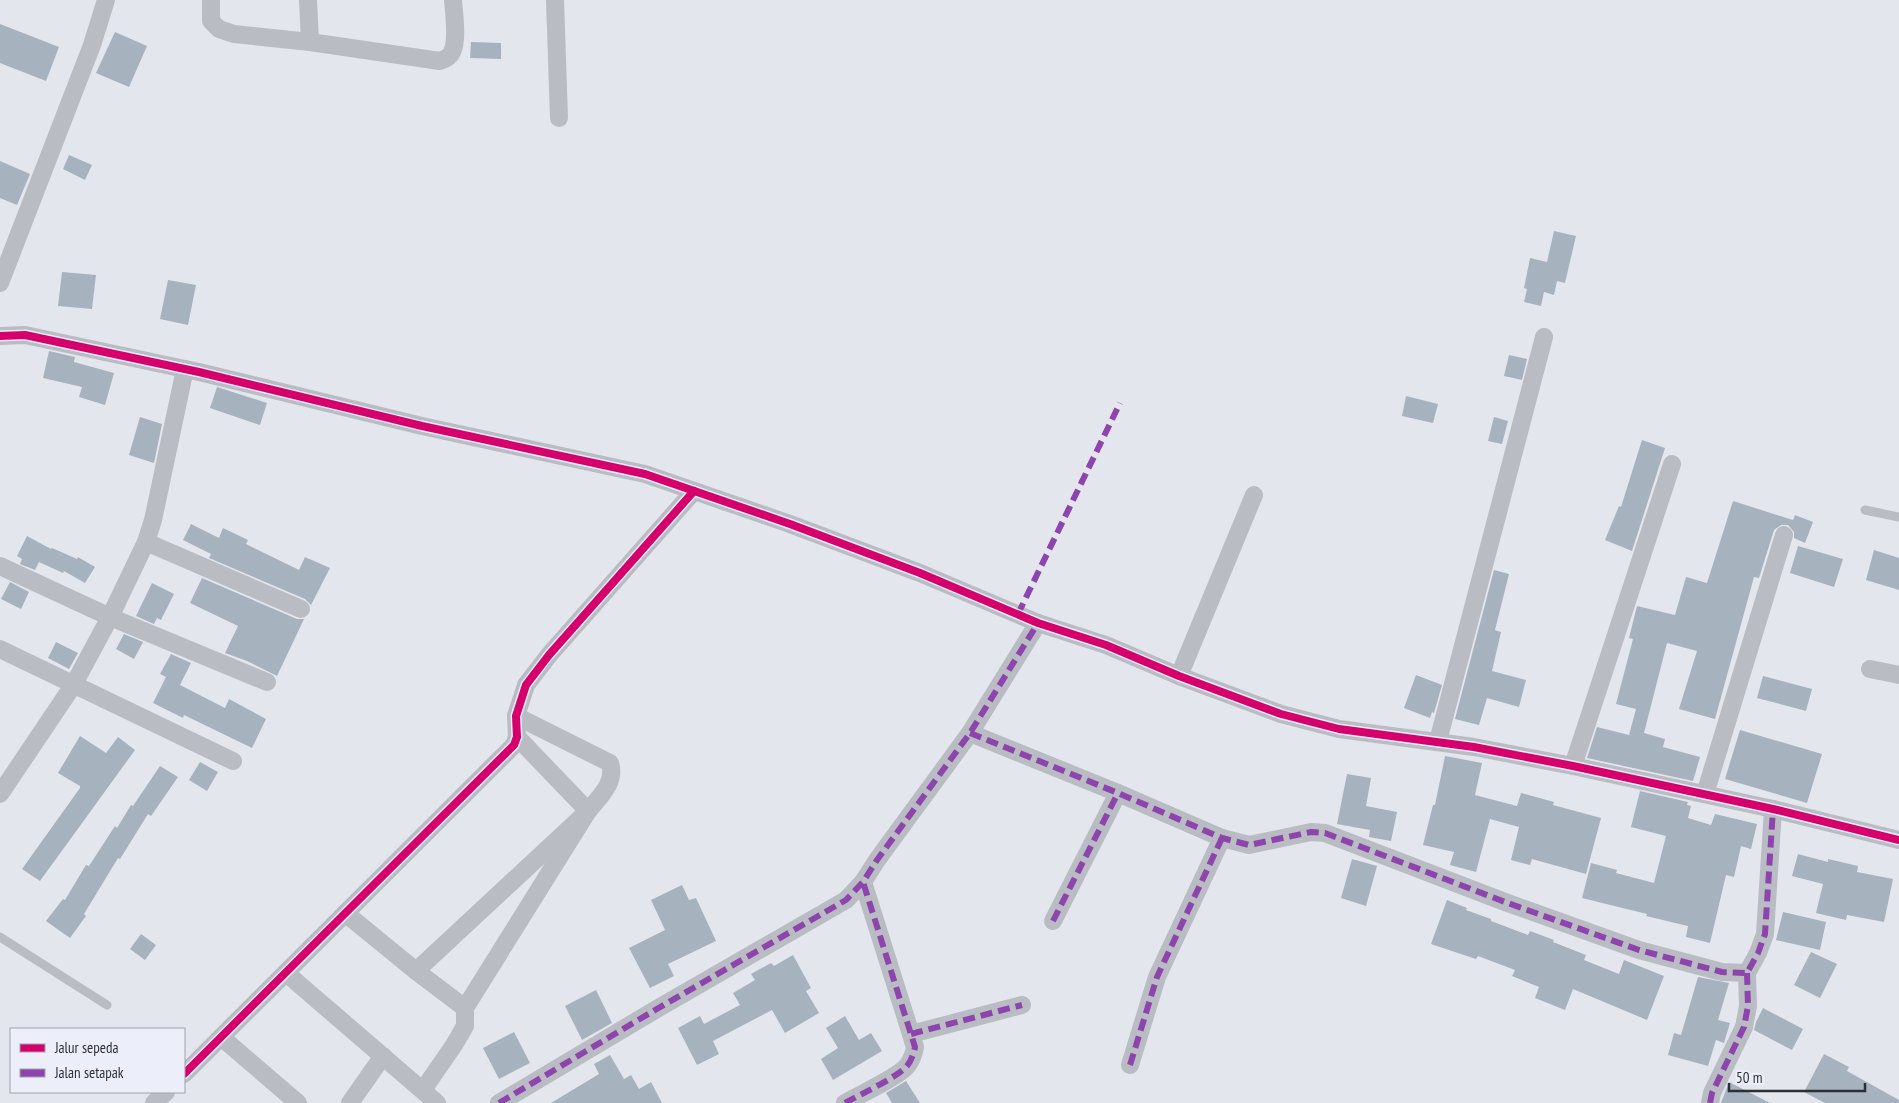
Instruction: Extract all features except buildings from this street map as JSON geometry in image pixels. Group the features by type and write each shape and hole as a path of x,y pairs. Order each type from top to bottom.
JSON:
{"street":[{"path":"0,283 92,45 106,0"},
{"path":"211,0 212,21 218,29 234,34 310,42 440,61 448,57 453,51 455,40 453,0"},
{"path":"308,0 310,42"},
{"path":"555,0 559,118"},
{"path":"0,336 25,335 185,369 422,426 645,474 790,524 911,570 1038,623 1106,645 1179,676 1281,714 1339,728 1474,746 1573,766 1773,808 1899,840"},
{"path":"1438,741 1544,337"},
{"path":"0,794 74,684 110,617 146,542 153,520 185,369"},
{"path":"1573,766 1672,464"},
{"path":"185,1073 514,745 517,737 516,716 526,685 549,655 694,491"},
{"path":"1179,676 1254,495"},
{"path":"1705,794 1784,535"},
{"path":"146,542 301,609"},
{"path":"0,566 110,617 267,682"},
{"path":"499,1103 846,900 863,882 970,733 1038,623"},
{"path":"0,650 233,761"},
{"path":"1870,668 1899,675"},
{"path":"422,1090 465,1026 465,1008 588,810 609,784 613,773 610,763 516,716"},
{"path":"970,733 1118,793 1222,838 1249,844 1312,832 1325,833 1505,902 1639,950 1722,972 1747,973"},
{"path":"517,737 588,810"},
{"path":"1053,921 1118,793"},
{"path":"1710,1103 1712,1093 1744,1027 1748,1006 1747,973 1758,953 1765,934 1773,808"},
{"path":"416,971 588,810"},
{"path":"1130,1064 1157,977 1222,838"},
{"path":"845,1103 907,1066 915,1047 863,882"},
{"path":"346,913 416,971 465,1008"},
{"path":"286,973 437,1103"},
{"path":"911,1034 1022,1005"},
{"path":"221,1037 298,1103"},
{"path":"350,1103 383,1056"}],"lane":[{"path":"1866,510 1899,517"},
{"path":"0,937 107,1004"}],"marked path":[{"path":"1018,614 1120,403"},
{"path":"499,1103 846,900 863,882 970,733 1038,623"},
{"path":"970,733 1118,793 1222,838 1249,845 1311,832 1325,833 1505,902 1639,950 1722,972 1747,973 1758,953 1765,934 1773,809"},
{"path":"1053,921 1118,793"},
{"path":"1130,1065 1157,977 1222,838"},
{"path":"845,1103 902,1070 910,1062 915,1047 863,882"},
{"path":"1710,1103 1712,1093 1744,1027 1748,1006 1747,973"},
{"path":"911,1034 1022,1005"}],"cycle path":[{"path":"0,336 25,335 199,372 422,426 645,474 790,524 920,573 1038,623 1106,645 1179,676 1281,714 1339,729 1474,747 1573,766 1773,809 1899,840"},
{"path":"185,1073 514,745 517,737 516,716 526,685 549,655 694,491"}]}
